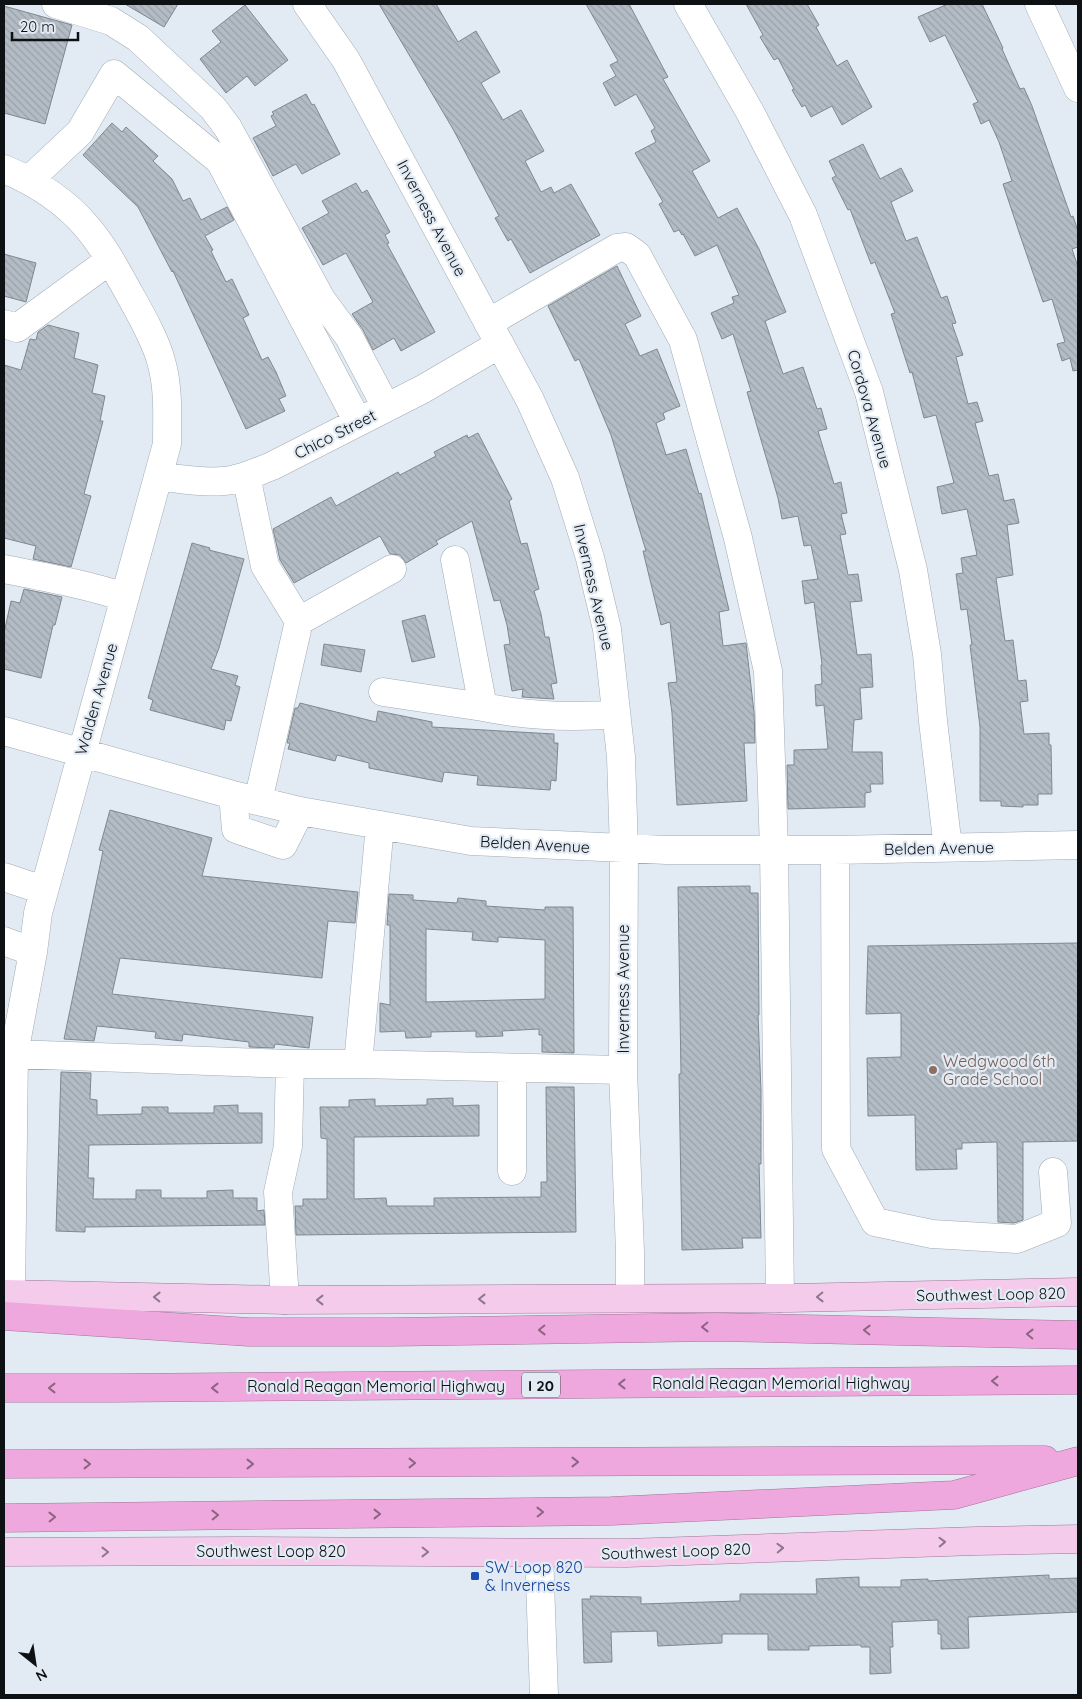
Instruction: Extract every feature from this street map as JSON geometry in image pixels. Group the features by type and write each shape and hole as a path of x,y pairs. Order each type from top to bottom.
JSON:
{"highway":[{"path":"6,1302 249,1332 391,1332 716,1327 1078,1336"},
{"name":"Ronald Reagan Memorial Highway","path":"4,1388 1078,1380"},
{"path":"4,1464 1078,1461"},
{"path":"4,1518 601,1511 954,1494 1078,1461"}],"main road":[{"name":"Southwest Loop 820","path":"6,1302 780,1298 1078,1292"},
{"name":"Southwest Loop 820","path":"4,1552 627,1553 1078,1539"}],"street":[{"path":"56,4 111,21 138,38 213,108 228,128 321,299 349,337 386,407"},
{"name":"Inverness Avenue","path":"307,4 346,60 530,400 565,478 590,558 607,629 621,757 624,848 623,1070 630,1298"},
{"name":"Cordova Avenue","path":"688,4 750,112 803,215 869,392 916,589 927,654 948,848"},
{"path":"1039,4 1078,88"},
{"path":"29,180 80,132 114,74 220,161 358,422"},
{"name":"Walden Avenue","path":"4,169 29,180 59,201 87,227 110,260 141,313 161,360 168,404 167,444 43,890 10,1068 6,1302"},
{"name":"Chico Street","path":"158,476 193,481 224,481 246,476 272,466 386,407 617,248 626,247 638,255 683,340 740,548 768,671 774,850 780,1298"},
{"path":"4,324 16,328 110,260"},
{"path":"246,476 265,566 299,621"},
{"path":"455,560 483,707"},
{"path":"300,811 283,845 236,829 299,621 392,569"},
{"path":"4,570 52,578 124,598"},
{"path":"383,692 532,715 579,717 616,714"},
{"name":"Belden Avenue","path":"4,732 245,798 300,811 471,841 667,850 835,850 1078,845"},
{"path":"358,1064 380,825"},
{"path":"835,850 836,1149 875,1222 932,1234 1017,1239 1057,1223 1054,1172"},
{"path":"4,877 43,890"},
{"path":"4,941 33,952"},
{"path":"285,1300 278,1192 288,1146 290,1064"},
{"path":"10,1068 358,1064 623,1070"},
{"path":"512,1068 512,1171"},
{"path":"539,1553 544,1695"}],"building":[{"path":"125,4 178,4 164,27"},
{"path":"379,4 436,4 458,42 476,31 500,72 481,83 503,120 521,110 544,151 525,161 541,192 551,187 554,193 571,184 600,235 530,273 511,239 508,241 495,218 499,216 453,129"},
{"path":"586,4 629,4 668,77 663,79 710,161 692,171 718,218 737,208 759,249 786,312 765,321 783,374 803,367 817,409 821,408 827,429 818,431 834,484 841,482 847,513 841,514 846,534 840,535 848,575 858,574 862,601 850,602 857,655 871,654 873,687 860,688 862,719 854,720 852,752 882,752 883,784 870,784 871,792 865,793 865,807 788,809 787,765 794,765 794,750 828,749 824,705 816,706 815,685 822,684 822,664 814,602 805,604 802,581 818,579 811,545 804,546 798,516 782,519 778,498 747,392 751,391 733,334 722,339 711,313 734,303 732,297 739,295 717,245 695,256 683,234 679,230 674,232 659,204 663,202 635,153 656,142 651,131 655,128 636,94 615,106 603,83 616,76 610,65 618,61"},
{"path":"746,4 807,4 819,25 816,27 837,66 847,60 872,107 842,125 832,106 811,117 805,105 802,107 792,90 794,89 778,58 774,60 760,37 763,35"},
{"path":"948,4 982,4 1020,89 1024,88 1032,106 1071,217 1073,216 1078,231 1078,247 1072,249 1078,267 1078,370 1073,371 1070,358 1062,361 1057,344 1065,342 1052,299 1043,302 1003,184 1012,181 999,142 989,120 981,124 973,104 978,102 945,35 930,42 918,17"},
{"path":"245,5 288,60 255,86 247,76 226,93 200,59 221,42 212,31"},
{"path":"4,6 72,25 45,124 4,113"},
{"path":"306,94 312,105 314,104 340,154 302,174 296,164 273,176 253,138 276,126 271,116 274,114 272,112"},
{"path":"112,123 122,132 126,127 158,156 153,161 172,179 183,201 190,198 201,220 227,207 234,220 205,236 226,282 232,279 249,315 243,318 262,360 268,357 276,372 286,396 279,399 285,411 246,429 173,271 138,207 83,155"},
{"path":"863,144 880,179 901,168 913,191 891,202 906,241 917,237 941,298 947,296 956,323 952,324 963,355 956,357 968,404 977,402 983,421 975,423 989,476 998,474 1004,501 1014,499 1019,523 1007,525 1013,575 996,578 1005,641 1013,640 1018,681 1026,680 1028,701 1020,702 1024,734 1049,733 1052,794 1038,794 1038,805 1023,805 1023,807 1001,806 1001,801 980,801 980,727 970,645 972,645 967,609 961,610 956,574 963,573 961,558 977,555 967,509 942,514 937,487 954,483 936,415 924,418 912,372 910,373 891,314 895,313 875,262 871,264 850,209 848,210 832,178 836,176 829,161"},
{"path":"356,183 362,193 367,190 390,232 385,235 389,243 387,244 435,332 401,351 394,338 373,350 352,314 373,302 346,253 323,265 302,228 329,213 322,201"},
{"path":"4,254 36,263 26,302 4,296"},
{"path":"617,266 641,316 625,324 640,356 657,349 680,406 663,413 665,419 656,423 666,455 686,449 699,494 701,493 729,610 719,612 723,646 746,643 754,712 755,743 744,743 747,801 677,805 672,713 668,683 677,682 670,622 661,625 643,551 646,551 611,435 579,359 575,361 548,306"},
{"path":"48,325 79,333 74,358 98,365 92,393 105,396 100,421 103,421 84,494 91,496 71,567 33,559 36,546 4,538 4,365 21,370 30,339 36,340 38,332"},
{"path":"478,433 512,499 509,501 521,544 527,543 539,589 534,591 545,637 549,637 557,683 551,684 554,699 522,697 523,689 512,691 504,645 510,644 507,625 500,600 494,601 472,521 436,541 438,544 406,563 400,555 390,554 380,536 294,583 280,560 273,529 331,497 336,506 398,472 400,475 436,456 434,452 467,435 468,438"},
{"path":"192,543 210,548 209,550 244,559 219,648 211,669 238,676 235,685 240,687 231,721 226,720 224,730 150,710 153,700 148,698"},
{"path":"24,589 62,597 55,625 53,625 41,678 4,669 4,633 11,601 20,603"},
{"path":"425,615 435,657 412,662 402,621"},
{"path":"324,644 365,650 361,672 321,665"},
{"path":"300,703 376,722 378,711 432,722 432,727 554,734 554,743 558,743 556,781 551,780 550,790 477,785 478,776 444,772 442,782 369,768 369,763 337,755 335,761 288,749 290,743 287,743 295,708 298,708"},
{"path":"110,810 212,838 202,876 358,892 355,923 328,921 322,978 120,958 112,994 313,1017 309,1048 275,1044 274,1048 249,1047 249,1042 183,1034 182,1041 155,1038 156,1032 97,1026 94,1041 64,1039 103,851 99,850"},
{"path":"750,886 750,893 758,893 761,1238 742,1238 743,1248 682,1250 678,887"},
{"path":"389,894 413,895 413,900 457,903 458,898 486,901 486,906 545,910 545,907 573,907 574,1053 542,1052 542,1035 539,1035 539,1029 502,1031 503,1036 476,1037 476,1031 431,1032 431,1037 406,1038 405,1031 380,1032 380,1003 390,1005 390,925 387,925","holes":["426,929 473,932 472,940 498,942 498,937 545,940 545,999 426,1002"]},
{"path":"1078,943 1078,1141 1023,1142 1023,1220 1014,1223 998,1222 997,1142 962,1143 962,1149 956,1149 957,1169 916,1170 915,1115 868,1116 867,1058 901,1057 901,1013 866,1014 868,946"},
{"path":"61,1072 91,1073 90,1099 97,1100 97,1115 142,1114 142,1107 168,1107 168,1113 214,1113 214,1106 238,1105 238,1113 262,1113 262,1143 89,1145 88,1178 94,1178 93,1199 136,1199 136,1190 161,1190 161,1198 207,1198 207,1191 233,1190 233,1198 257,1198 257,1211 264,1210 265,1225 85,1227 85,1232 56,1231"},
{"path":"546,1087 574,1087 576,1232 296,1235 295,1206 303,1206 303,1199 327,1199 327,1139 321,1138 320,1107 349,1107 349,1100 375,1099 375,1106 427,1105 427,1099 453,1098 453,1106 479,1105 479,1136 354,1137 354,1199 386,1198 387,1206 434,1206 434,1198 541,1197 541,1182 547,1182"},
{"path":"1049,1575 1049,1579 1078,1578 1078,1612 968,1617 969,1648 941,1649 941,1634 938,1634 938,1620 892,1622 893,1647 890,1647 891,1673 870,1674 870,1647 861,1647 861,1645 809,1646 809,1650 768,1650 768,1634 722,1634 722,1643 658,1646 657,1631 611,1632 612,1662 584,1663 582,1599 591,1599 590,1596 641,1597 641,1604 740,1601 740,1594 817,1594 816,1579 859,1577 859,1587 901,1587 901,1580 928,1579 928,1581"}],"place":[{"name":"Wedgwood 6th Grade School","path":"933,1070"},
{"name":"SW Loop 820 & Inverness","path":"475,1576"}]}
